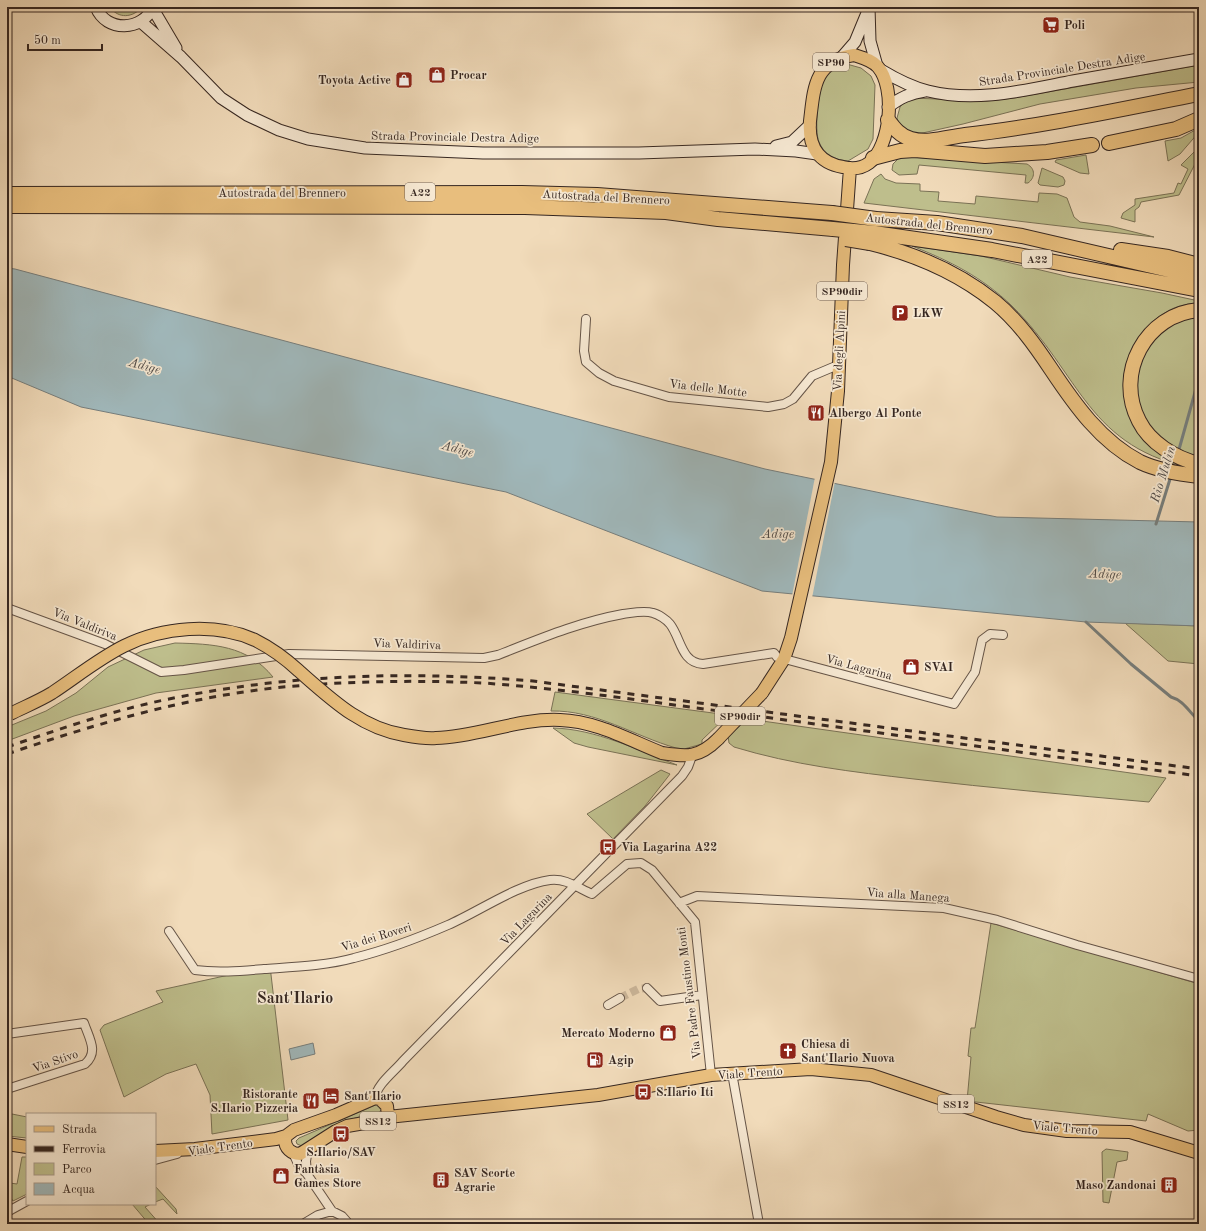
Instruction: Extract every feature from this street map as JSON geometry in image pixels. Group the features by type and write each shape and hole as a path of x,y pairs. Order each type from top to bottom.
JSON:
{"highway":[{"path":"888,113 896,130 904,136 912,139 929,140 999,131 1199,94"},
{"path":"1109,143 1176,129 1199,119"},
{"path":"873,158 900,151 915,150 985,156 1047,152 1092,145"},
{"name":"Autostrada del Brennero","path":"7,194 522,193 597,195 832,213 876,219 938,223 1022,236 1199,277"},
{"name":"Autostrada del Brennero","path":"7,206 525,207 666,212 872,238 992,250 1199,290"},
{"path":"1022,236 1168,257 1199,265"},
{"path":"872,238 896,250 932,264 966,281 996,302 1029,337 1088,421 1110,441 1141,462 1164,469 1194,469"},
{"path":"1194,469 1148,434 1139,422 1132,403 1130,390 1131,374 1140,346 1154,328 1177,315 1199,310"}],"main road":[{"path":"96,7 104,18 112,24 122,26 132,26 141,22 153,8"},
{"name":"Strada Provinciale Destra Adige","path":"153,8 181,57"},
{"path":"842,57 855,42 871,10"},
{"path":"817,154 830,165 859,168 868,164 884,139 888,113 888,88 879,68 870,41 871,10"},
{"name":"Strada Provinciale Destra Adige","path":"141,22 181,57 221,98 247,115 280,130 308,138 343,145 365,148 484,153 639,153 755,149 796,151 817,154"},
{"name":"SP90","path":"817,154 812,141 810,125 816,81 829,63 842,57 854,55 869,60 879,68"},
{"name":"Strada Provinciale Destra Adige","path":"888,113 901,97 913,93 928,91 967,95 999,94 1199,59"},
{"name":"Strada Provinciale Destra Adige","path":"879,68 903,82 928,91"},
{"name":"Strada Provinciale Destra Adige","path":"755,149 792,142 810,125"},
{"name":"Via degli Alpini","path":"784,659 796,620 831,462 850,168"},
{"path":"9,715 50,694 124,646 161,632 199,629 218,630 237,634 267,646 346,711 378,729 395,734 436,738 523,722 561,720 599,728 662,753 692,756"},
{"name":"SP90dir","path":"692,756 708,749 762,693 784,659"},
{"name":"Viale Trento","path":"293,1153 300,1154 308,1150 342,1128 382,1120 388,1117 506,1103 598,1095 711,1075 811,1069 870,1075 996,1117 1024,1124 1067,1131 1130,1132 1199,1153"},
{"name":"SS12","path":"375,1098 384,1101 389,1112 388,1117"},
{"name":"Viale Trento","path":"195,1149 276,1139 286,1136 294,1130 336,1115 375,1098"},
{"path":"286,1136 285,1144 293,1153"},
{"path":"7,1144 26,1147"},
{"name":"SS12","path":"156,1151 195,1149"}],"street":[{"name":"Via delle Motte","path":"586,319 584,351 586,362 599,373 614,381 680,399 775,407 793,399 812,376 838,365"},
{"name":"Via Valdiriva","path":"7,608 105,644 161,672 289,654 484,658 586,622 642,612 653,613 670,623 685,652 696,664 715,663 769,653 774,653 777,657 784,659"},
{"name":"Via Lagarina","path":"784,659 954,704 974,672 982,640 990,634 1003,635"},
{"name":"Via Lagarina","path":"375,1098 381,1086 403,1061 682,776 688,767 692,756"},
{"name":"Via Padre Faustino Monti","path":"574,886 592,894 627,864 641,863 652,870 695,922 711,1075"},
{"name":"Via dei Roveri","path":"169,931 195,970 216,973 288,968 353,959 398,944 447,926 514,893 548,880 568,881 574,886"},
{"name":"Via alla Manega","path":"679,903 697,896 944,908 997,920 1077,945 1199,979"},
{"path":"647,988 660,1001 702,995"},
{"path":"608,1005 620,998"},
{"name":"Via Stivo","path":"7,1034 84,1023 93,1050 92,1057 85,1064 7,1089"},
{"path":"732,1074 759,1224"},
{"name":"Viale Trento","path":"156,1160 195,1149"},
{"path":"307,1174 306,1161 308,1150"},
{"path":"293,1153 299,1166 307,1174 332,1211 342,1216 349,1224"},
{"path":"7,1212 26,1202"},
{"path":"303,1224 318,1215 332,1211"}],"green space":[{"path":"110,7 142,7 138,11 126,16 117,14"},
{"path":"843,63 861,68 871,76 875,85 873,139 868,149 848,161 831,156 821,147 817,128 819,99 823,82 833,68"},
{"path":"1199,65 1199,82 1136,88 1040,104 918,134 909,133 899,124 897,118 900,107 906,100 912,98 987,101 1014,98"},
{"path":"1197,129 1199,132 1180,154 1168,161 1165,141 1181,138"},
{"path":"1199,147 1199,165 1195,164 1179,195 1141,202 1139,207 1135,210 1135,222 1121,218 1123,213 1135,205 1135,199 1174,193 1178,183 1181,184 1188,169 1181,165"},
{"path":"1086,155 1089,174 1080,173 1055,162 1056,160"},
{"path":"906,157 1027,164 1032,168 1034,174 1028,183 1025,183 1026,175 919,165 917,174 899,175 892,170 893,164 899,158"},
{"path":"1042,168 1063,177 1065,181 1064,185 1058,187 1040,185 1038,183"},
{"path":"881,174 885,179 896,183 920,184 920,191 939,192 938,201 975,204 976,196 1038,202 1039,193 1057,194 1067,198 1074,217 1080,222 1110,226 1154,237 864,203 874,179"},
{"path":"912,246 981,256 1070,277 1199,301 1199,303 1173,308 1157,318 1146,329 1137,341 1130,356 1125,371 1124,386 1125,402 1130,417 1133,421 1197,469 1160,459 1131,445 1108,427 1089,406 1055,357 1035,332 1001,296 989,286 965,271"},
{"path":"1199,315 1199,459 1174,448 1152,431 1140,410 1136,385 1140,360 1151,339 1180,319"},
{"path":"1125,623 1199,626 1199,664 1168,661"},
{"path":"175,643 203,644 228,648 241,652 263,666 273,677 156,693 74,716 7,741 7,727 46,711 76,693 108,667 144,650"},
{"path":"555,692 728,715 702,740 702,744 684,749 676,748 599,719 568,712 551,711"},
{"path":"748,719 1166,778 1149,802 846,771 778,759 734,747 729,743 728,736"},
{"path":"553,728 569,729 601,736 677,765 574,743"},
{"path":"661,770 670,774 645,806 613,839 587,814"},
{"path":"991,923 1199,984 1199,1130 1188,1131 1148,1114 1146,1121 967,1101 971,1057 968,1056 971,1028 975,1028"},
{"path":"270,966 288,1120 212,1134 210,1095 196,1064 166,1074 124,1097 100,1030 104,1025 163,1002 156,991"},
{"path":"375,1105 379,1106 381,1110 379,1113 348,1120 320,1134 302,1146 297,1144 296,1141 299,1138"},
{"path":"7,1113 26,1117 26,1138 7,1136"},
{"path":"1106,1149 1128,1152 1127,1160 1117,1162 1109,1203 1103,1202 1102,1152"},
{"path":"22,1157 26,1157 26,1194 13,1201 7,1191 7,1175 11,1176 10,1183 17,1184"},
{"path":"156,1187 176,1209 177,1214 163,1199 156,1202"},
{"path":"133,1205 149,1205 145,1207 160,1224 149,1224"}],"water":[{"name":"Adige","path":"7,268 765,469 997,517 1199,522 1199,626 1086,622 762,591 506,492 81,407 7,376"},
{"path":"313,1043 315,1054 291,1060 289,1049"}],"pier":[{"path":"815,477 835,481 812,598 792,596"}],"waterway":[{"name":"Rio Mulin","path":"1178,453 1199,378"},
{"name":"Rio Mulin","path":"1156,524 1171,476"},
{"path":"1086,622 1131,664 1171,697 1183,704 1199,721"}],"tunnel":[{"path":"620,998 638,989 647,988"}],"railway":[{"path":"7,747 87,720 148,703 214,691 259,684 350,677 442,676 533,681 1199,769"},
{"path":"7,754 75,732 177,704 247,691 358,682 433,682 483,683 581,693 1199,776"}],"place":[{"name":"Poli","path":"1051,25"},
{"name":"Procar","path":"437,75"},
{"name":"Toyota Active","path":"404,80"},
{"name":"LKW","path":"900,313"},
{"name":"Albergo Al Ponte","path":"816,413"},
{"name":"SVAI","path":"911,667"},
{"name":"Via Lagarina A22","path":"608,847"},
{"name":"Mercato Moderno","path":"668,1033"},
{"name":"Chiesa di Sant'Ilario Nuova","path":"788,1051"},
{"name":"Agip","path":"595,1060"},
{"name":"S.Ilario Iti","path":"643,1092"},
{"name":"Sant'Ilario","path":"331,1096"},
{"name":"Ristorante S.Ilario Pizzeria","path":"311,1101"},
{"name":"S.Ilario/SAV","path":"341,1134"},
{"name":"Fantàsia Games Store","path":"281,1176"},
{"name":"SAV Scorte Agrarie","path":"441,1180"},
{"name":"Maso Zandonai","path":"1169,1185"}],"district":[{"name":"Sant'Ilario","path":"295,997"}]}
